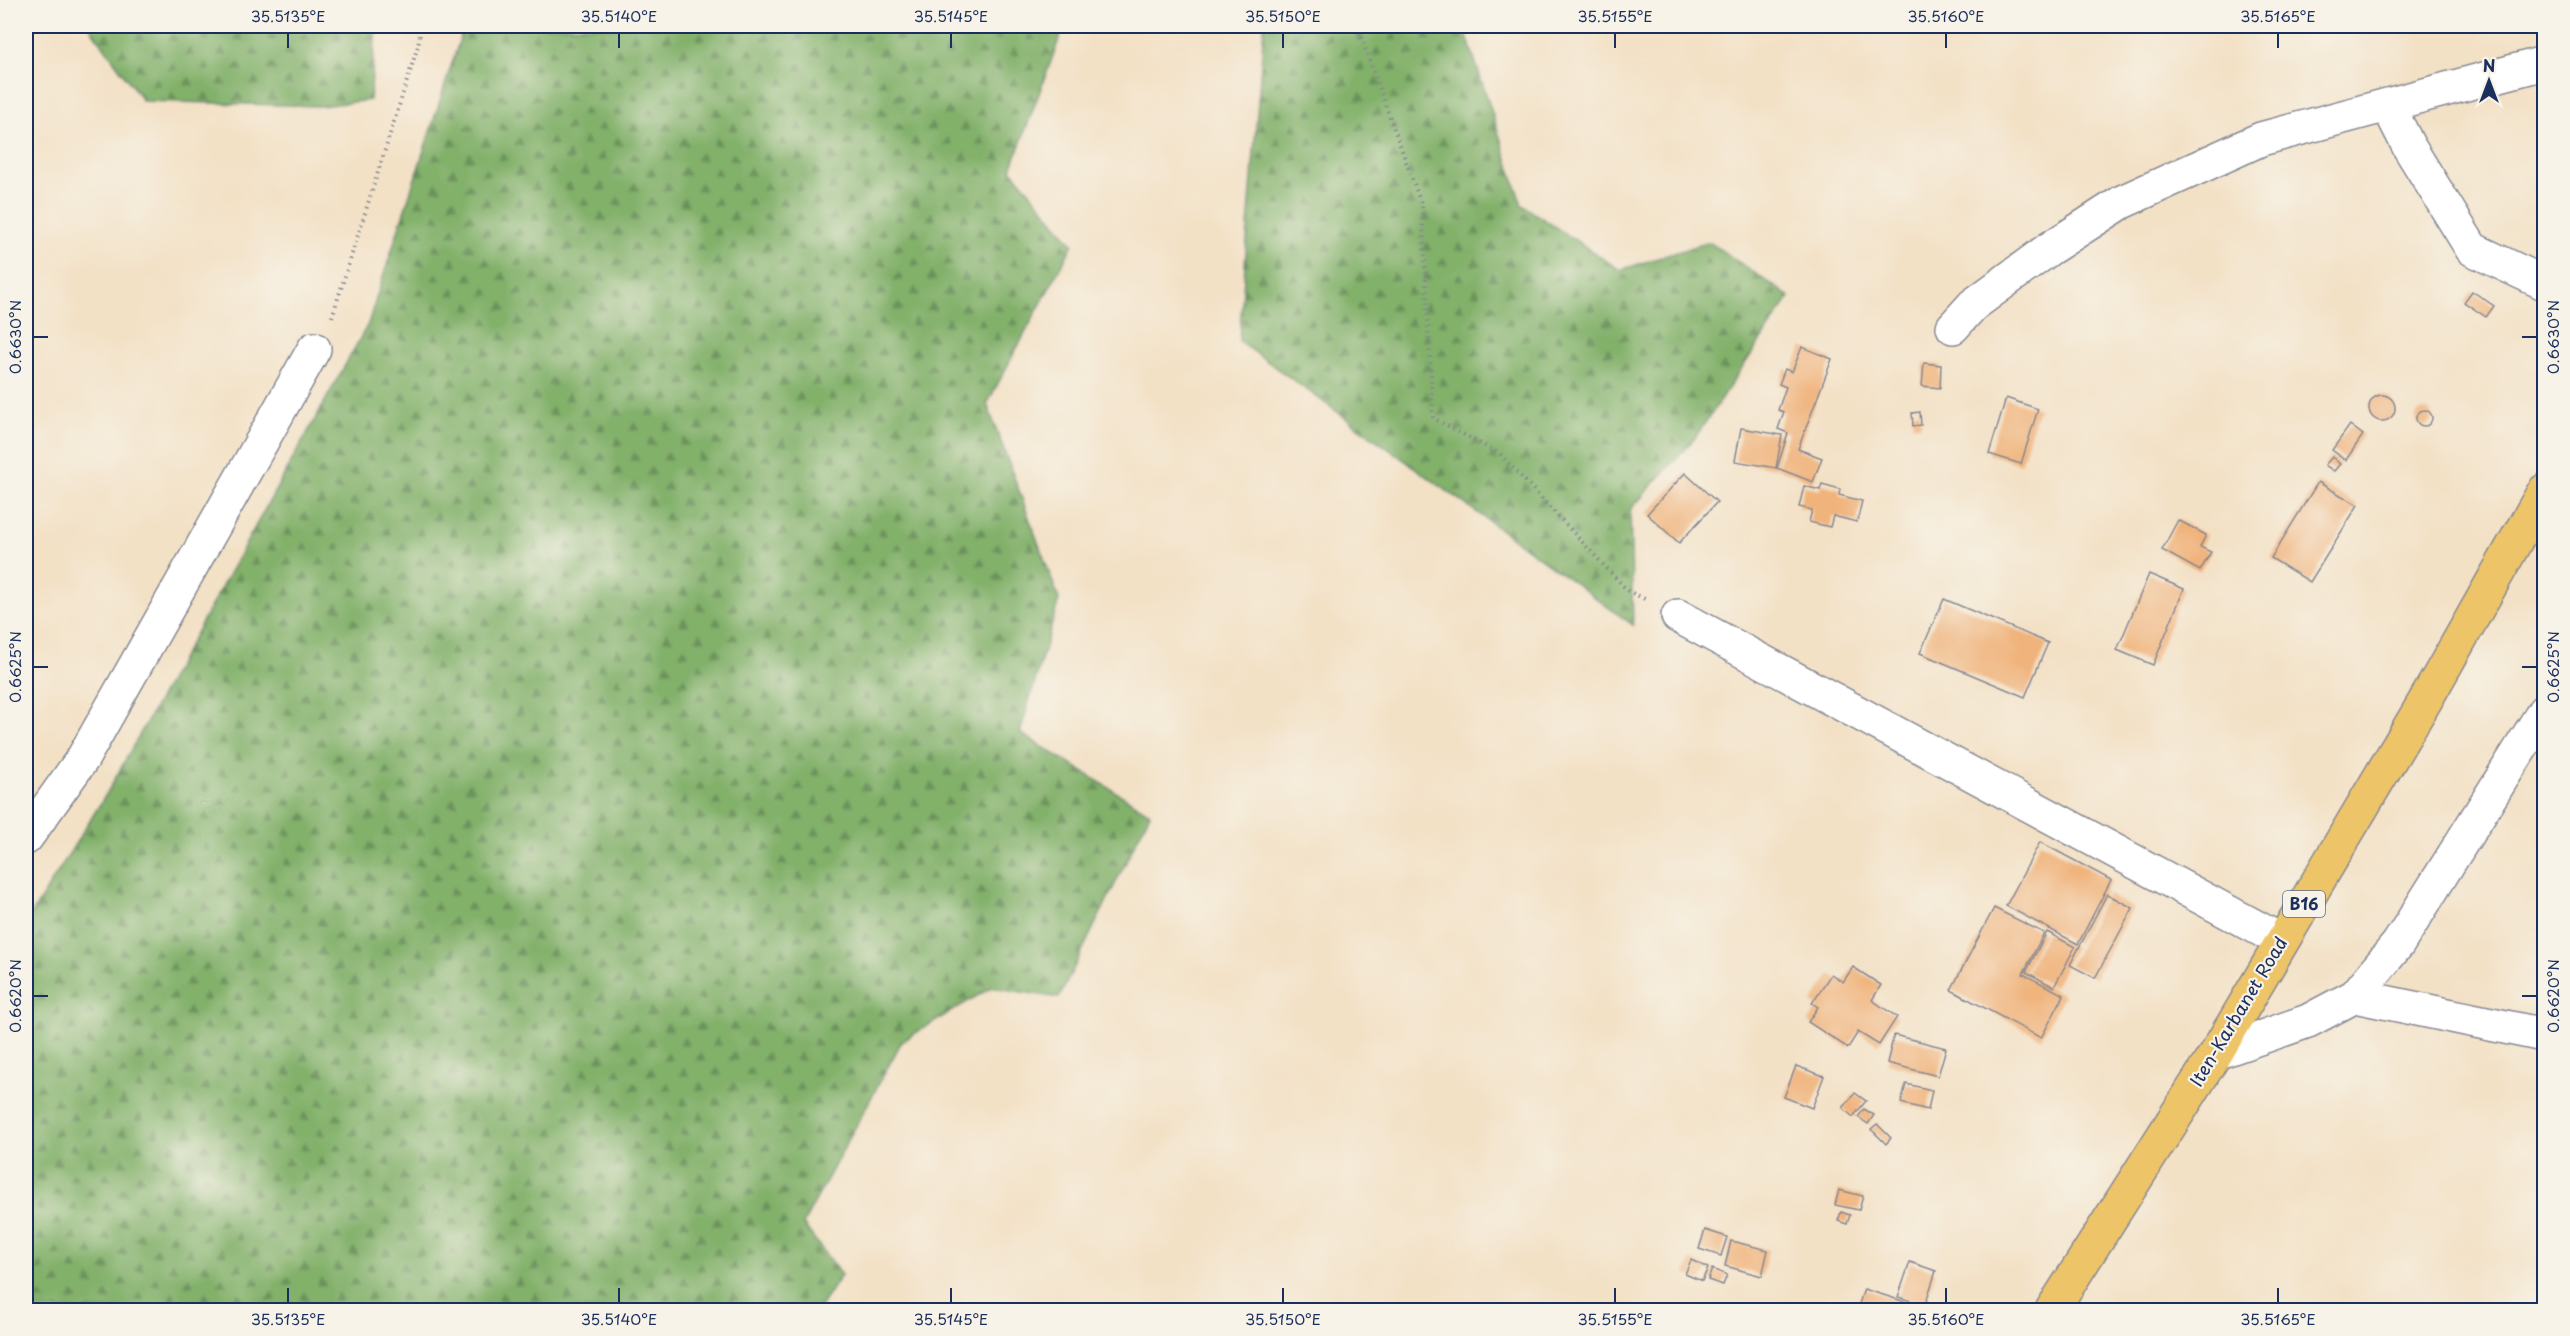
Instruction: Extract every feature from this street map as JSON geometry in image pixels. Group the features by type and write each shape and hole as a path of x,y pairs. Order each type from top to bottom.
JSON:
{"main road":[{"name":"Iten-Karbanet Road","path":"2052,1311 2216,1053 2425,701 2544,491"}],"street":[{"path":"1953,327 1973,305 2049,249 2122,202 2261,139 2544,63"},
{"path":"2388,106 2409,147 2472,249 2544,283"},
{"path":"26,838 83,758 314,349"},
{"path":"1678,616 2282,941"},
{"path":"2216,1053 2308,1021 2355,996 2398,944 2544,711"},
{"path":"2355,996 2544,1035"}],"path":[{"path":"314,349 334,315 418,46 421,26"},
{"path":"1357,26 1422,206 1433,418 1500,454 1628,591 1678,616"}],"green space":[{"path":"89,26 376,26 370,100 320,106 143,101"},
{"path":"464,26 1064,26 1011,169 1073,244 987,404 1059,599 1020,733 1150,813 1059,998 992,987 902,1041 803,1224 841,1275 818,1310 26,1310 26,923 107,793 368,324"},
{"path":"1264,26 1454,26 1466,33 1522,205 1620,270 1709,242 1790,297 1694,439 1630,510 1633,625 1239,341"}],"building":[{"path":"2472,291 2494,306 2486,317 2464,302"},
{"path":"1802,347 1832,359 1798,449 1822,458 1813,482 1777,468 1788,433 1778,429 1784,412 1778,410 1786,387 1779,384 1785,369 1792,372"},
{"path":"1924,363 1941,365 1940,388 1922,386"},
{"path":"2382,395 2391,399 2395,408 2391,417 2382,421 2373,417 2369,408 2373,399"},
{"path":"2006,398 2038,409 2021,464 1989,454"},
{"path":"2421,410 2427,410 2432,418 2430,424 2421,426 2416,421 2416,415"},
{"path":"1920,412 1921,425 1913,426 1912,413"},
{"path":"2350,425 2363,435 2346,460 2332,450"},
{"path":"1741,428 1782,435 1776,468 1735,461"},
{"path":"2332,457 2340,464 2334,471 2325,465"},
{"path":"1685,473 1717,502 1679,543 1647,514"},
{"path":"2318,482 2358,505 2310,582 2271,558"},
{"path":"1822,484 1840,489 1839,495 1862,501 1857,522 1833,516 1830,527 1809,522 1812,510 1799,507 1804,486 1820,490"},
{"path":"2178,520 2206,535 2200,547 2211,552 2200,571 2162,550"},
{"path":"2149,574 2184,589 2153,665 2117,650"},
{"path":"1944,599 2048,643 2025,697 1920,653"},
{"path":"2040,842 2111,880 2078,944 2006,906"},
{"path":"2107,894 2133,908 2095,978 2070,965"},
{"path":"1994,908 2044,933 2023,974 2064,995 2041,1038 1951,990"},
{"path":"2047,932 2075,947 2054,987 2026,972"},
{"path":"1853,967 1881,985 1872,1000 1897,1017 1879,1045 1858,1032 1848,1048 1808,1022 1818,1007 1812,1003 1831,974 1843,982"},
{"path":"1894,1035 1946,1048 1938,1076 1887,1063"},
{"path":"1796,1066 1824,1076 1812,1108 1784,1097"},
{"path":"1906,1084 1932,1090 1928,1110 1901,1103"},
{"path":"1855,1093 1866,1101 1853,1117 1843,1108"},
{"path":"1864,1109 1874,1115 1868,1124 1858,1117"},
{"path":"1877,1124 1891,1138 1886,1144 1871,1129"},
{"path":"1839,1190 1863,1196 1859,1210 1835,1205"},
{"path":"1841,1212 1850,1215 1847,1224 1838,1221"},
{"path":"1705,1230 1727,1237 1721,1256 1699,1249"},
{"path":"1731,1241 1768,1250 1762,1276 1725,1266"},
{"path":"1691,1260 1708,1268 1702,1281 1685,1274"},
{"path":"1910,1262 1936,1271 1925,1305 1898,1297"},
{"path":"1712,1269 1727,1275 1723,1285 1708,1280"},
{"path":"1864,1289 1925,1308 1924,1310 1857,1310"}]}
